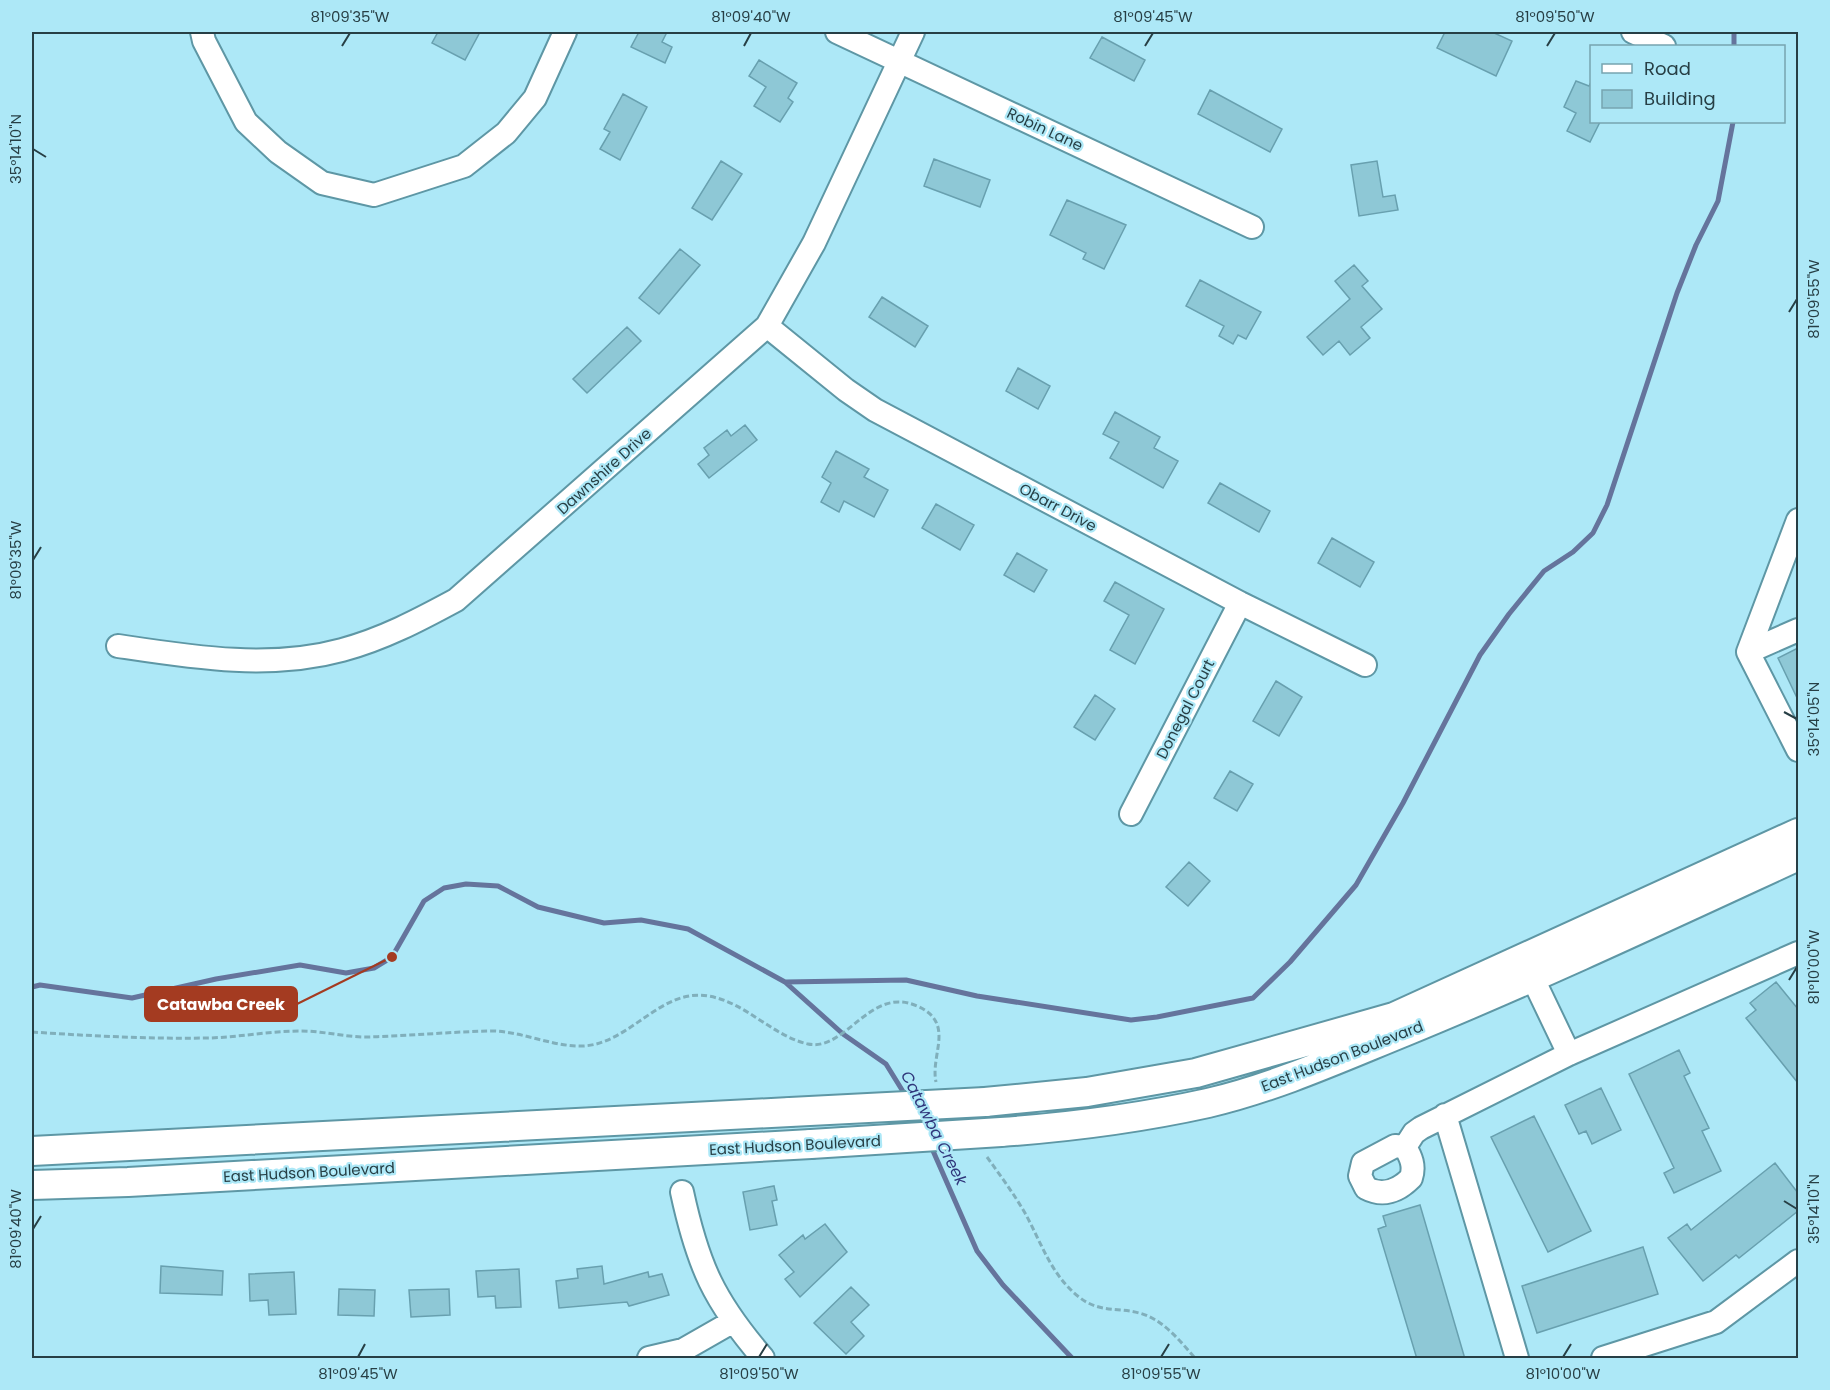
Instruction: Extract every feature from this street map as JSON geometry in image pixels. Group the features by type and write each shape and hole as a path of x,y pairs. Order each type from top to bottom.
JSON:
{"main road":[{"name":"East Hudson Boulevard","path":"32,1185 128,1182 811,1144 993,1142 1059,1128 1131,1118 1209,1102 1279,1082 1528,968 1798,833"},
{"name":"East Hudson Boulevard","path":"32,1151 985,1102 1087,1092 1196,1073 1394,1017 1528,968 1798,856"}],"street":[{"path":"202,32 204,41 246,122 279,152 322,183 374,195 464,166 506,133 535,98 565,32"},
{"name":"Robin Lane","path":"837,32 1252,227"},
{"name":"Dawnshire Drive","path":"118,646 191,657 273,660 340,651 409,626 456,600 767,326 814,243 913,32"},
{"path":"1634,32 1662,45"},
{"name":"Obarr Drive","path":"767,326 846,390 875,410 1240,603 1365,665"},
{"path":"1797,531 1748,652 1798,750"},
{"name":"Donegal Court","path":"1131,814 1240,603"},
{"path":"1748,652 1798,630"},
{"path":"1405,1147 1414,1133 1445,1115 1569,1054 1798,953"},
{"path":"1528,968 1569,1054"},
{"path":"1445,1115 1516,1359"},
{"path":"682,1192 697,1252 732,1322 763,1359"},
{"path":"1603,1359 1716,1322 1798,1261"},
{"path":"649,1359 683,1350 732,1322"}],"path":[{"path":"32,1032 212,1038 300,1031 338,1032 363,1037 492,1031 565,1046 587,1046 614,1038 670,1002 695,995 707,995 735,1004 804,1043 819,1046 871,1011 888,1003 906,1002 930,1015 940,1032 941,1041 935,1072 937,1085"},
{"path":"993,1142 1051,1266 1069,1288 1090,1305 1101,1310 1127,1311 1148,1316 1169,1330 1195,1359"}],"building":[{"path":"438,32 480,32 465,60 432,43"},
{"path":"639,32 667,32 662,42 672,47 665,63 631,47"},
{"path":"1445,32 1492,32 1512,41 1496,76 1437,48"},
{"path":"1102,37 1145,60 1134,81 1090,58"},
{"path":"759,60 797,83 788,98 793,102 780,122 754,106 766,87 749,76"},
{"path":"1576,81 1589,86 1590,84 1590,123 1600,123 1590,142 1567,131 1576,113 1564,107"},
{"path":"1210,90 1282,129 1270,152 1198,114"},
{"path":"623,94 647,107 620,160 600,149 610,132 604,129"},
{"path":"934,159 990,180 980,207 924,186"},
{"path":"721,161 742,174 712,220 692,208"},
{"path":"1377,161 1383,197 1395,195 1398,210 1359,216 1351,165"},
{"path":"1067,200 1126,225 1104,269 1083,259 1086,253 1050,235"},
{"path":"680,249 700,265 659,314 639,298"},
{"path":"1354,265 1368,281 1362,286 1382,309 1361,327 1370,338 1350,355 1339,341 1323,355 1307,337 1350,299 1335,281"},
{"path":"1200,280 1261,312 1246,339 1238,335 1233,344 1219,336 1224,326 1186,306"},
{"path":"882,297 928,326 915,347 869,317"},
{"path":"627,327 641,341 587,393 573,379"},
{"path":"1018,368 1050,386 1038,409 1006,391"},
{"path":"1115,412 1160,437 1154,448 1178,461 1163,488 1110,458 1119,442 1103,434"},
{"path":"745,425 757,440 709,478 698,464 709,455 704,448 727,430 731,436"},
{"path":"836,451 869,469 864,477 888,490 874,517 844,501 839,512 821,502 831,483 822,477"},
{"path":"1220,483 1270,511 1259,532 1208,503"},
{"path":"936,504 974,525 960,550 922,528"},
{"path":"1332,538 1374,562 1360,587 1318,563"},
{"path":"1017,553 1047,570 1034,592 1004,575"},
{"path":"1115,582 1164,609 1135,664 1110,650 1129,615 1104,601"},
{"path":"1798,648 1798,700 1778,658"},
{"path":"1276,681 1302,697 1279,736 1253,721"},
{"path":"1095,695 1115,709 1095,740 1074,727"},
{"path":"1230,771 1253,784 1237,811 1214,798"},
{"path":"1189,862 1210,881 1188,906 1166,887"},
{"path":"1776,982 1798,1009 1798,1083 1746,1018 1756,1010 1750,1003"},
{"path":"1679,1050 1690,1073 1684,1076 1709,1128 1702,1131 1721,1171 1674,1193 1664,1173 1674,1168 1629,1074"},
{"path":"1601,1088 1621,1130 1592,1144 1586,1131 1579,1134 1565,1105"},
{"path":"1534,1116 1591,1231 1548,1252 1491,1137"},
{"path":"1775,1163 1798,1193 1798,1211 1739,1258 1736,1255 1703,1281 1668,1238 1687,1224 1691,1230"},
{"path":"774,1186 777,1200 772,1201 777,1225 750,1230 743,1192"},
{"path":"1420,1205 1465,1359 1417,1359 1378,1229 1386,1226 1383,1216"},
{"path":"825,1224 847,1252 800,1297 785,1279 794,1272 779,1255 803,1235 805,1239"},
{"path":"1643,1247 1658,1294 1537,1333 1522,1286"},
{"path":"161,1266 223,1271 222,1295 160,1293"},
{"path":"602,1266 604,1284 648,1272 649,1277 662,1274 669,1295 629,1306 627,1302 559,1308 556,1281 578,1278 577,1269"},
{"path":"519,1269 521,1307 496,1308 495,1296 478,1297 476,1271"},
{"path":"294,1272 296,1314 269,1315 268,1300 250,1301 249,1274"},
{"path":"851,1287 869,1305 851,1322 864,1336 846,1354 814,1323"},
{"path":"339,1289 375,1290 374,1316 338,1315"},
{"path":"449,1289 450,1315 411,1317 409,1290"}],"waterway":[{"path":"1734,32 1734,45"},
{"path":"785,982 906,980 977,996 1131,1020 1253,998 1290,962 1356,885 1403,803 1480,655 1509,614 1544,571 1573,552 1593,533 1607,505 1677,293 1696,245 1718,201 1733,123"},
{"name":"Catawba Creek","path":"32,987 40,985 132,998 216,979 300,965 346,973 374,968 392,957 424,901 444,888 466,884 498,886 538,907 604,923 641,920 688,929 785,982 843,1034 886,1064 907,1098"},
{"name":"Catawba Creek","path":"930,1144 977,1251 1003,1285 1072,1358"}],"place":[{"name":"Catawba Creek","path":"392,957"}]}
